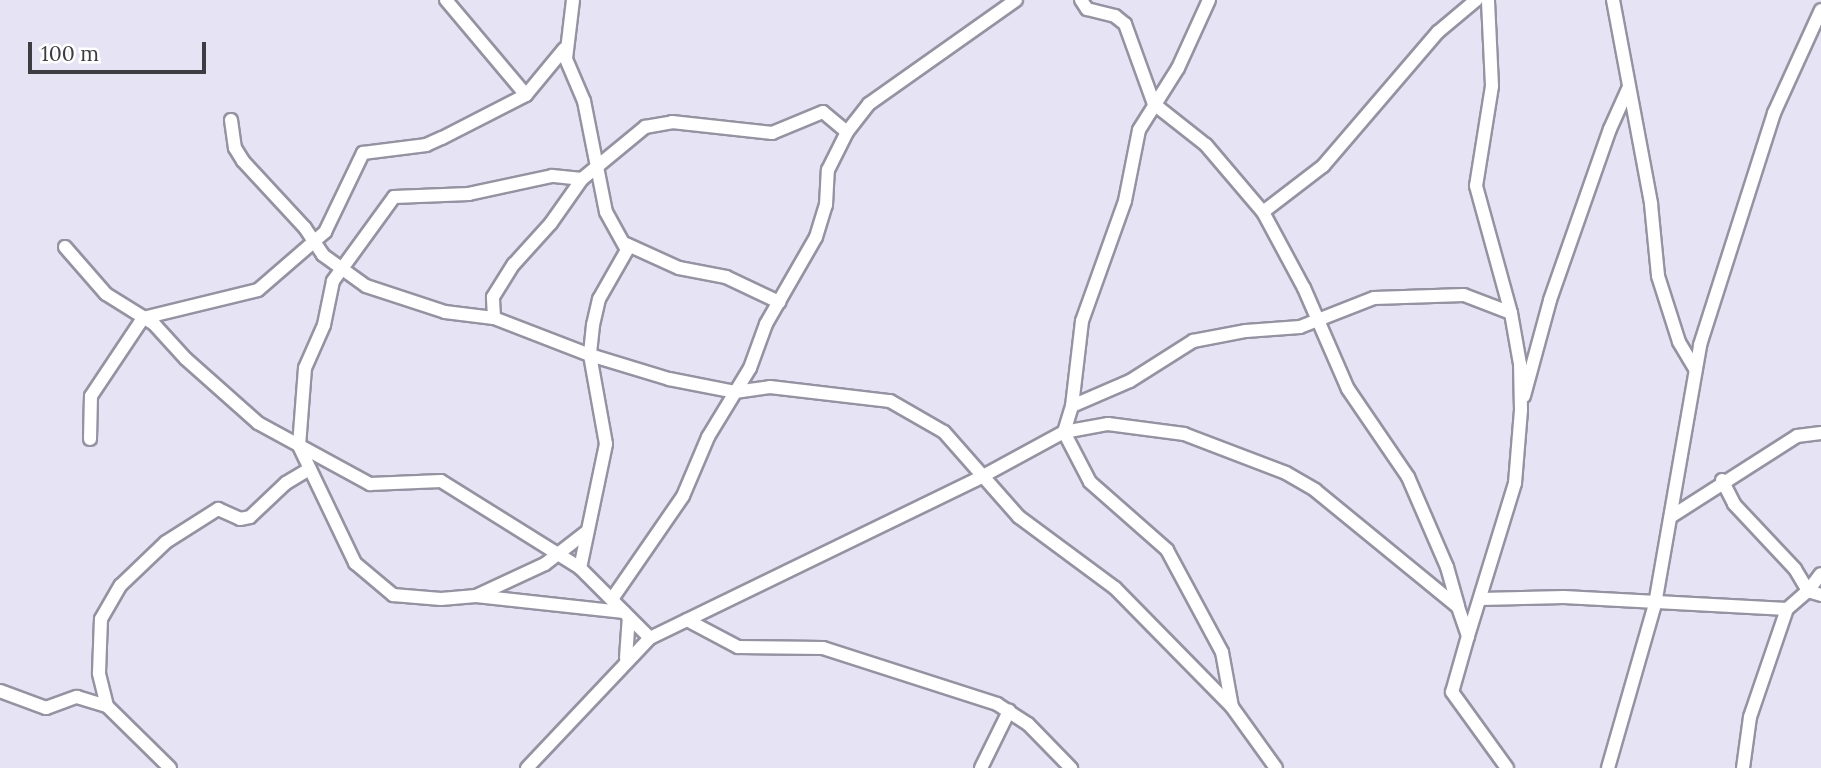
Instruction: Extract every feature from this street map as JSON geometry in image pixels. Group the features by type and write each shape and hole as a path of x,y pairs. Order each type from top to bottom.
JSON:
{"street":[{"path":"446,0 526,95"},
{"path":"90,439 91,396 143,318 254,292 314,242 329,226 363,153 432,142 526,95 564,49 573,0"},
{"path":"612,598 670,517 736,392 779,302 822,225 828,170 847,132 869,104 1016,0"},
{"path":"1081,0 1087,9 1115,16 1125,24 1154,104 1206,145 1263,212 1320,322 1348,389 1408,477 1447,567 1468,636"},
{"path":"1209,0 1178,68 1139,130 1125,201 1082,321 1072,406 1064,432 1075,460 1098,491 1167,550 1222,652 1232,707"},
{"path":"1263,212 1323,166 1438,32 1476,0"},
{"path":"1488,0 1492,86 1476,186 1511,313 1520,364 1521,410 1515,482 1452,692 1507,768"},
{"path":"1613,0 1651,204 1658,276 1679,342 1695,369"},
{"path":"1608,768 1655,604 1695,369 1774,113 1821,10"},
{"path":"564,49 584,101 595,168 606,212 626,244 626,255 597,303 590,355 606,444 600,488 585,533 580,568"},
{"path":"1521,410 1550,300 1610,128 1628,89"},
{"path":"494,318 491,305 502,281 582,179 651,124 679,122 772,133 823,112 847,132"},
{"path":"231,120 238,155 338,270 387,295 445,312 494,318 590,355 736,392 769,387 890,401 952,437 983,477 1028,525 1104,578 1232,707 1276,768"},
{"path":"582,179 541,177 469,194 400,195 387,204 338,270 324,325 304,368 299,446 355,563 380,587 411,598 476,596 626,615"},
{"path":"626,244 679,268 726,277 779,302"},
{"path":"65,247 106,293 143,318 242,410 299,446 370,484 441,481 562,554 612,598 650,638"},
{"path":"1072,406 1130,381 1193,341 1320,322 1388,295 1464,295 1511,313"},
{"path":"527,768 626,659 650,638 983,477 1064,432 1108,424 1162,428 1268,465 1315,490 1458,607"},
{"path":"1672,516 1722,480 1797,436 1821,433"},
{"path":"107,706 100,683 99,628 121,584 166,542 212,512 223,509 240,519 250,517 286,483 309,469"},
{"path":"1722,480 1734,504 1814,593"},
{"path":"476,596 562,554 585,533"},
{"path":"1481,599 1564,597 1655,604 1787,609 1814,593 1821,574"},
{"path":"1743,768 1750,717 1787,609"},
{"path":"626,615 626,659"},
{"path":"687,620 738,647 823,648 1009,711 1071,768"},
{"path":"0,691 46,708 77,697 107,706 170,768"},
{"path":"981,768 1009,711"},
{"path":"541,754 547,768"}]}
